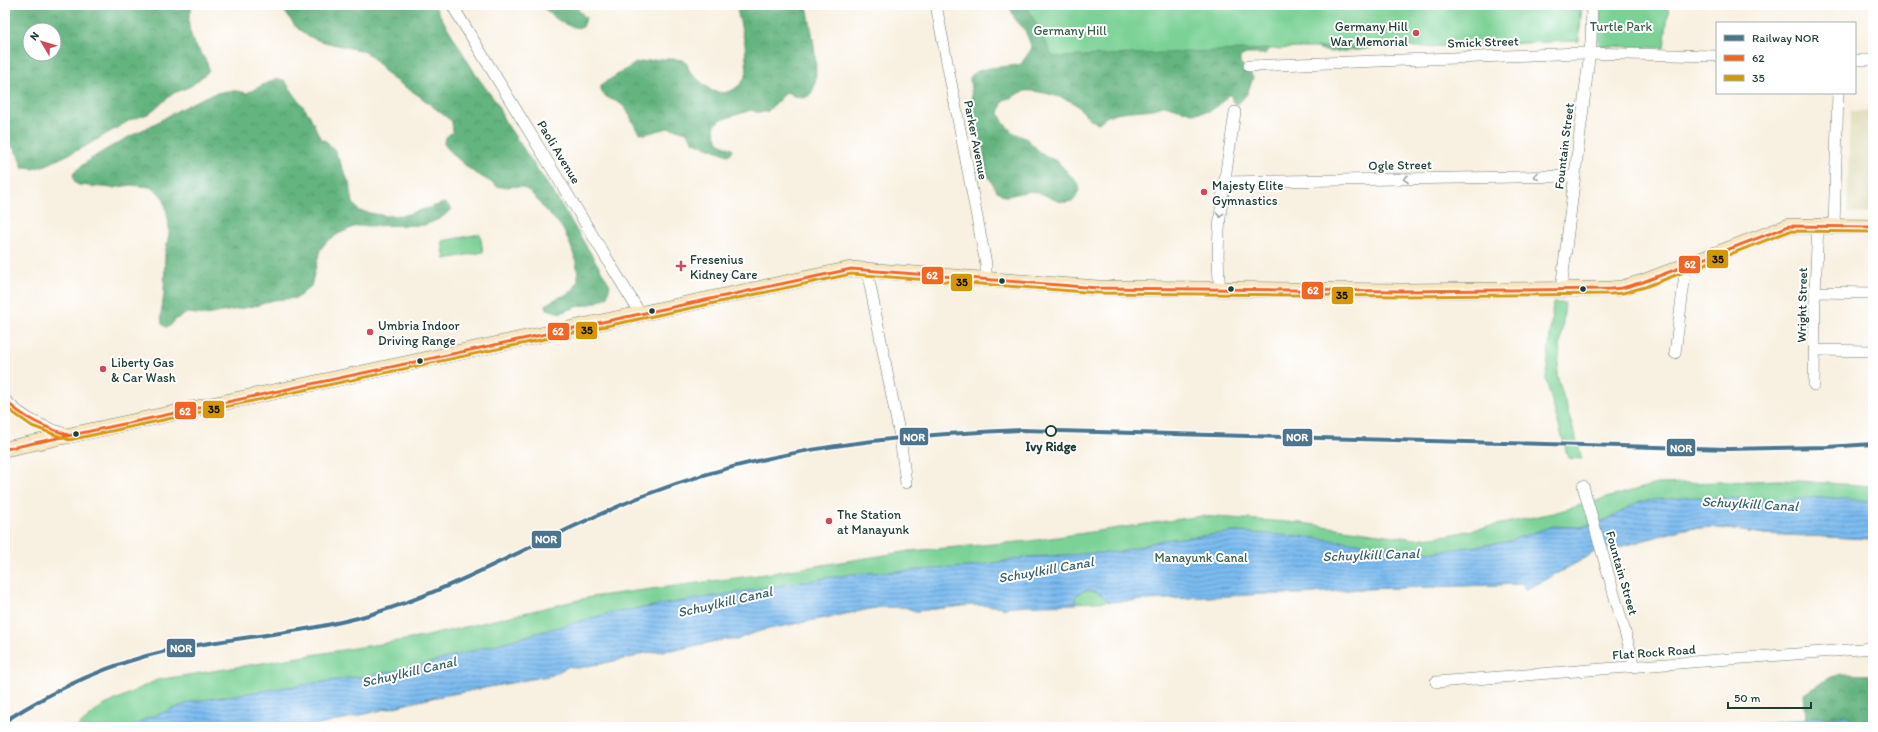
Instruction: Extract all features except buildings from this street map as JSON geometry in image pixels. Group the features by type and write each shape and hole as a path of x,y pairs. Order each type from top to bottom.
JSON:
{"main road":[{"path":"5,447 68,435 842,270 867,270 1086,288 1220,290 1561,290 1622,288 1643,282 1790,226 1818,225 1873,227"}],"street":[{"name":"Paoli Avenue","path":"452,5 640,313"},
{"name":"Parker Avenue","path":"936,5 986,264 986,280"},
{"name":"Fountain Street","path":"1561,290 1590,53 1592,5"},
{"name":"Smick Street","path":"1249,66 1590,53 1716,56"},
{"path":"1856,60 1873,60"},
{"path":"1834,226 1838,94"},
{"path":"1220,290 1220,209 1226,182 1235,112"},
{"name":"Ogle Street","path":"1226,182 1575,176"},
{"name":"Wright Street","path":"1814,385 1815,292 1818,225"},
{"path":"1675,353 1686,266"},
{"path":"867,270 900,437 906,483"},
{"path":"1815,292 1873,293"},
{"path":"1815,350 1873,351"},
{"path":"5,400 18,413 30,421 68,435"},
{"name":"Fountain Street","path":"1582,486 1635,667"},
{"name":"Flat Rock Road","path":"1436,682 1873,648"}],"shaded area":[{"path":"1850,111 1873,112 1873,214 1847,213"}],"green space":[{"path":"191,5 189,17 190,33 206,61 209,71 191,86 174,93 148,114 130,120 86,146 46,165 33,169 29,167 23,169 18,155 5,136 5,6"},
{"path":"280,5 434,5 476,75 496,102 504,120 560,203 610,285 607,297 595,303 576,307 560,313 547,309 546,305 567,294 574,288 578,277 578,270 573,253 567,237 558,223 533,195 524,188 517,186 497,186 475,173 463,163 448,149 444,143 448,135 453,132 452,122 418,95 390,77 371,56 363,51 320,41 306,35 295,26"},
{"path":"542,5 574,5 586,18 583,27 572,27 560,21 549,13"},
{"path":"736,5 807,5 816,66 815,83 811,94 802,98 787,92 768,111 759,113 751,110 720,120 715,124 714,130 718,142 732,149 732,152 728,155 694,142 686,132 677,129 668,128 645,134 639,133 625,108 619,103 605,96 602,93 601,85 636,63 669,59 682,60 687,64 690,73 712,91 724,93 733,90 741,84 747,73 745,44"},
{"path":"1009,5 1582,5 1580,29 1576,37 1381,46 1361,50 1328,52 1315,47 1272,47 1265,54 1246,54 1240,57 1240,63 1250,72 1253,78 1247,94 1238,104 1233,102 1231,95 1228,95 1219,105 1210,111 1192,113 1165,105 1148,110 1113,114 1106,117 1099,123 1089,118 1075,104 1051,94 1036,91 1025,91 1003,100 999,113 1003,122 1012,132 1027,139 1041,153 1058,162 1078,184 1079,190 1074,200 1064,202 1035,192 1004,196 996,190 987,173 982,144 974,121 970,78 973,74 986,69 1021,64 1032,48 1025,30 1015,19"},
{"name":"Germany Hill","path":"1026,5 1580,5 1579,41 1418,47 1298,48 1053,57"},
{"name":"Turtle Park","path":"1599,5 1669,5 1664,48 1600,45 1598,41"},
{"path":"275,79 284,80 310,116 320,138 334,149 350,185 353,203 359,211 386,216 405,215 445,203 452,209 441,218 425,225 356,226 338,234 326,242 320,250 311,286 297,298 273,300 259,305 206,315 187,313 176,319 170,326 166,327 162,324 161,315 164,294 165,253 169,234 169,224 164,199 158,192 150,187 131,185 112,188 79,185 75,183 73,174 88,161 108,148 205,97 227,91 247,93"},
{"path":"480,234 483,252 445,259 442,241"},
{"path":"1553,303 1565,303 1557,375 1582,459 1568,458 1546,380"},
{"name":"Manayunk Canal","path":"1781,480 1873,486 1873,539 1766,534 1711,527 1683,529 1620,547 1598,550 1537,584 1525,589 1523,584 1361,589 1293,594 1009,606 1006,608 999,606 973,605 915,611 905,607 880,607 763,630 737,640 725,639 679,649 643,653 633,657 577,668 569,666 552,675 431,698 311,727 77,727 101,707 157,680 423,637 591,597 766,574 910,551 1030,541 1201,516 1301,523 1415,539 1449,535 1553,513 1656,484"},
{"path":"1842,674 1873,675 1873,723 1861,722 1846,715 1806,718 1804,694 1831,677"}],"water":[{"name":"Manayunk Canal","path":"1692,497 1793,500 1819,497 1873,501 1873,539 1766,534 1711,527 1683,529 1620,547 1598,550 1537,584 1525,589 1523,584 1361,589 1301,594 1265,594 1109,602 1097,592 1088,590 1079,593 1075,597 1076,604 1009,606 1006,608 999,606 972,605 915,611 905,607 880,607 763,630 737,640 725,639 679,649 643,653 633,657 577,668 569,666 552,675 431,698 311,727 132,727 145,719 194,701 403,670 610,613 851,574 969,567 1029,557 1120,552 1163,540 1236,532 1297,536 1434,552 1506,542 1553,526 1580,527 1605,521 1640,501"},
{"path":"1846,715 1861,722 1873,723 1873,727 1749,727 1806,718"}],"rail line":[{"name":"NOR","path":"5,721 43,698 82,679 144,656 192,646 296,631 347,621 408,602 477,573 613,508 693,478 739,465 785,455 879,440 973,432 1021,430 1729,449 1827,447 1873,444"}],"transit line":[{"name":"62","path":"5,442 6,449 851,269 1098,288 1402,291 1611,289 1622,288 1643,282 1789,226 1873,227"},
{"name":"35","path":"5,407 32,426 69,440 851,274 1098,293 1402,296 1611,294 1623,293 1645,287 1790,231 1873,232"},
{"name":"62","path":"5,400 19,412 34,421 68,435"}],"place":[{"name":"Germany Hill War Memorial","path":"1416,33"},
{"name":"Majesty Elite Gymnastics","path":"1204,192"},
{"name":"Fresenius Kidney Care","path":"681,266"},
{"name":"Umbria Indoor Driving Range","path":"370,332"},
{"name":"Liberty Gas & Car Wash","path":"103,369"},
{"name":"Ivy Ridge","path":"1051,431"},
{"name":"The Station at Manayunk","path":"829,521"}],"water label":[{"name":"Schuylkill Canal","path":"1750,504"},
{"name":"Schuylkill Canal","path":"1371,555"},
{"name":"Schuylkill Canal","path":"1046,570"},
{"name":"Schuylkill Canal","path":"725,602"},
{"name":"Schuylkill Canal","path":"409,672"}]}
